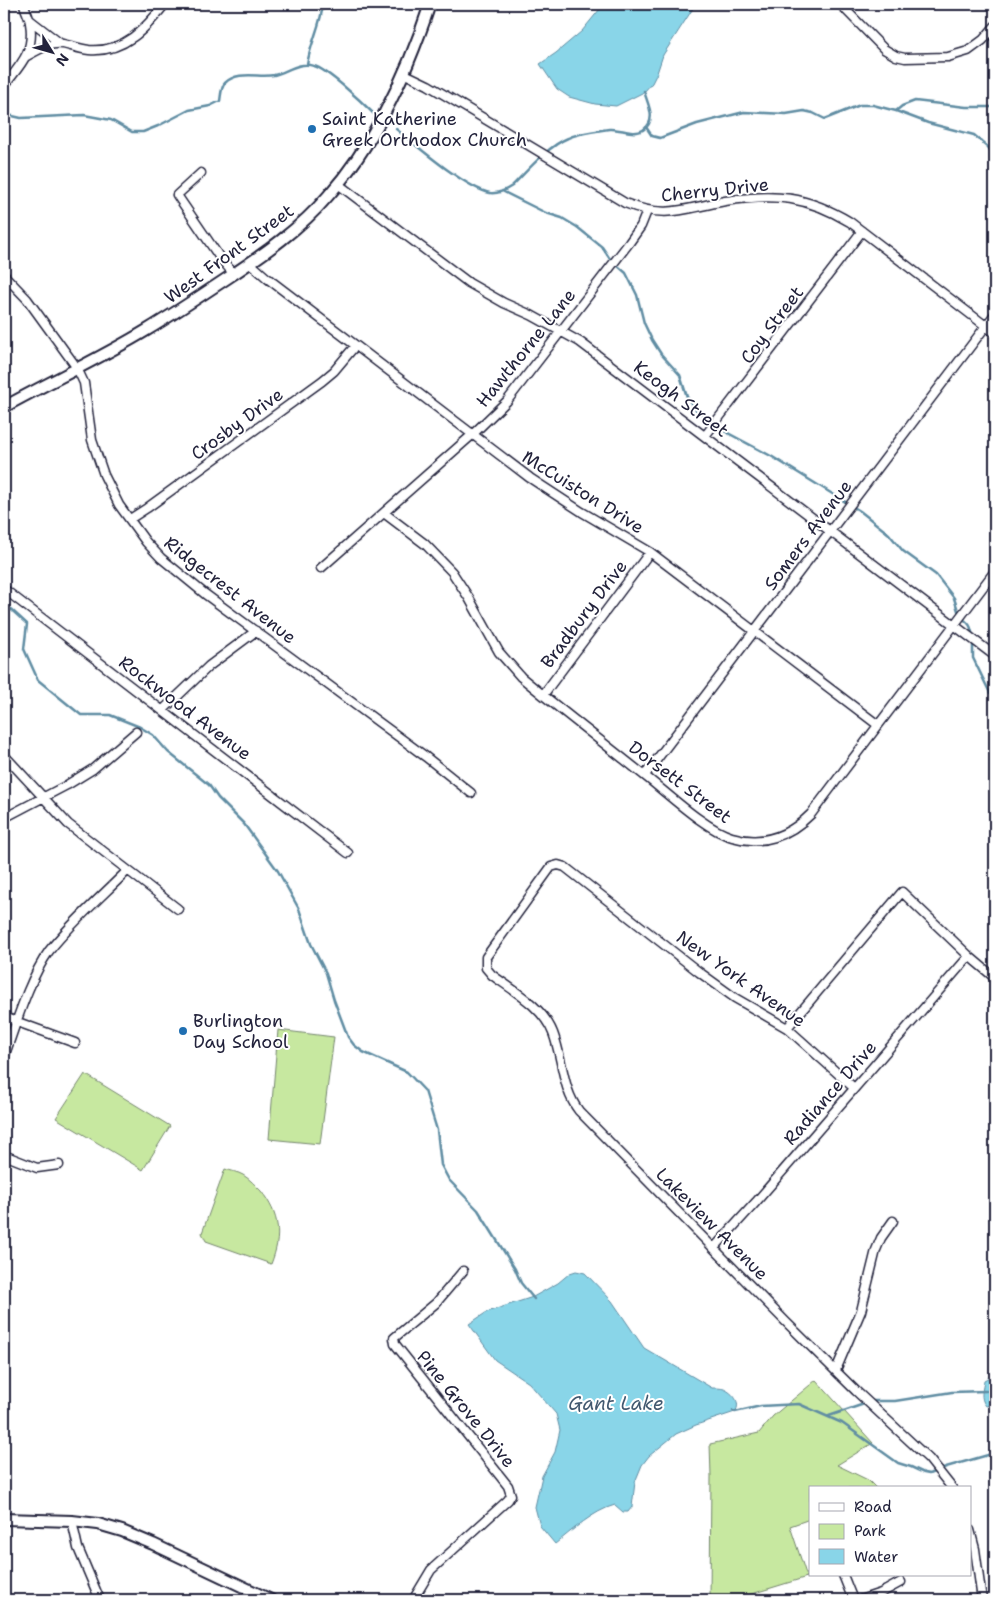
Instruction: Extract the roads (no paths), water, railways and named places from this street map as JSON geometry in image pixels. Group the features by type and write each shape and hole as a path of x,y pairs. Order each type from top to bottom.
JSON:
{"street":[{"path":"4,86 27,56 32,38 30,20 24,4"},
{"path":"27,56 44,46 61,44 92,50 110,48 122,44 142,31 164,4"},
{"name":"West Front Street","path":"4,407 146,331 250,263 300,225 338,184 382,116 403,73 430,4"},
{"path":"840,4 884,49 896,56 906,58 948,57 968,51 983,40 995,26"},
{"path":"30,20 61,44"},
{"name":"Cherry Drive","path":"403,73 428,85 625,203 647,211 663,213 755,197 776,197 813,203 836,214 862,231 995,334"},
{"path":"201,173 177,195 220,258 234,274"},
{"name":"Keogh Street","path":"338,184 469,283 504,304 561,331 603,358 995,656"},
{"name":"Hawthorne Lane","path":"321,568 508,401 629,243 641,226 647,211"},
{"name":"Coy Street","path":"706,436 862,231"},
{"name":"McCuiston Drive","path":"250,263 472,435 553,494 650,552 878,725"},
{"name":"Ridgecrest Avenue","path":"4,275 27,299 77,368 87,392 92,440 97,458 111,490 146,542 161,558 205,594 426,757 471,793"},
{"name":"Somers Avenue","path":"645,775 995,314"},
{"name":"Crosby Drive","path":"130,519 148,508 322,381 334,371 355,346"},
{"name":"Dorsett Street","path":"384,513 437,555 461,585 499,652 521,677 715,830 744,840 767,839 780,836 792,830 811,814 995,571"},
{"name":"Bradbury Drive","path":"543,695 650,552"},
{"name":"Rockwood Avenue","path":"4,589 348,853"},
{"path":"163,710 210,666 256,632"},
{"path":"4,818 43,798 93,768 136,732"},
{"path":"4,755 68,824 178,909"},
{"name":"Lakeview Avenue","path":"558,865 551,867 545,874 492,947 486,957 486,968 540,1012 546,1020 553,1033 569,1096 574,1105 836,1370 929,1459 950,1486"},
{"name":"New York Avenue","path":"558,865 565,866 735,998 787,1028 854,1088"},
{"path":"4,1057 36,974 49,952 76,921 127,871"},
{"path":"787,1028 902,892 995,978"},
{"name":"Radiance Drive","path":"714,1248 969,956"},
{"path":"4,1017 75,1043"},
{"path":"4,1155 37,1168 58,1165"},
{"path":"836,1370 861,1310 876,1250 881,1238 893,1221"},
{"name":"Pine Grove Drive","path":"412,1600 432,1570 511,1496 508,1486 415,1370 394,1338 436,1303 463,1271"},
{"path":"4,1519 72,1521 98,1524 122,1531 271,1600"},
{"path":"72,1521 78,1548 100,1600"},
{"path":"972,1542 982,1600"},
{"path":"843,1576 853,1600"},
{"path":"860,1600 901,1582"}],"water":[{"path":"604,4 694,4 663,55 652,83 644,92 616,106 595,104 569,97 557,89 540,64 582,31"},
{"name":"Gant Lake","path":"576,1271 585,1273 612,1301 644,1348 712,1388 727,1391 736,1399 738,1405 735,1412 676,1434 649,1456 642,1465 635,1482 632,1507 628,1512 623,1512 615,1505 607,1508 584,1522 555,1544 540,1526 535,1507 542,1476 555,1452 560,1430 556,1414 529,1383 495,1360 469,1324 487,1312 533,1297"},
{"path":"995,1374 995,1404 986,1406 982,1397 984,1380"}],"waterway":[{"path":"307,65 323,4"},
{"path":"4,114 21,118 84,115 111,120 132,132 143,132 189,110 210,106 220,101 221,91 225,83 230,79 249,75 274,75 303,65 320,68 345,87 374,114"},
{"path":"396,129 455,175 480,190 496,193 512,186 545,153 560,142 573,136 609,129 631,132 643,130 650,121 651,116 644,91"},
{"path":"896,111 902,106 915,101 966,107 995,107"},
{"path":"646,127 652,136 660,138 697,124 744,112 786,114 804,111 825,119 860,105 873,105 928,123 974,135 988,147 995,157"},
{"path":"502,191 546,213 562,218 577,227 602,247 610,259 626,273 637,295 644,323 652,340 661,354 680,375 687,397 695,409 726,432 771,456 860,511 889,534 903,551 936,575 954,598 960,617 969,625 973,637"},
{"path":"4,603 27,624 24,649 38,680 81,715 110,715 140,727 153,735 168,752 209,785 218,798 244,824 278,871 299,909 311,944 326,973 348,1037 363,1052 407,1072 425,1091 437,1130 441,1165 449,1180 478,1210 515,1269 521,1283 534,1299"},
{"path":"973,643 973,658 990,693"},
{"path":"829,1416 873,1401 895,1401 952,1392 986,1391"},
{"path":"733,1411 761,1406 799,1404 842,1423 898,1463 929,1474 946,1467 995,1453"}],"place":[{"name":"Saint Katherine Greek Orthodox Church","path":"312,129"},
{"name":"Burlington Day School","path":"183,1031"}]}
